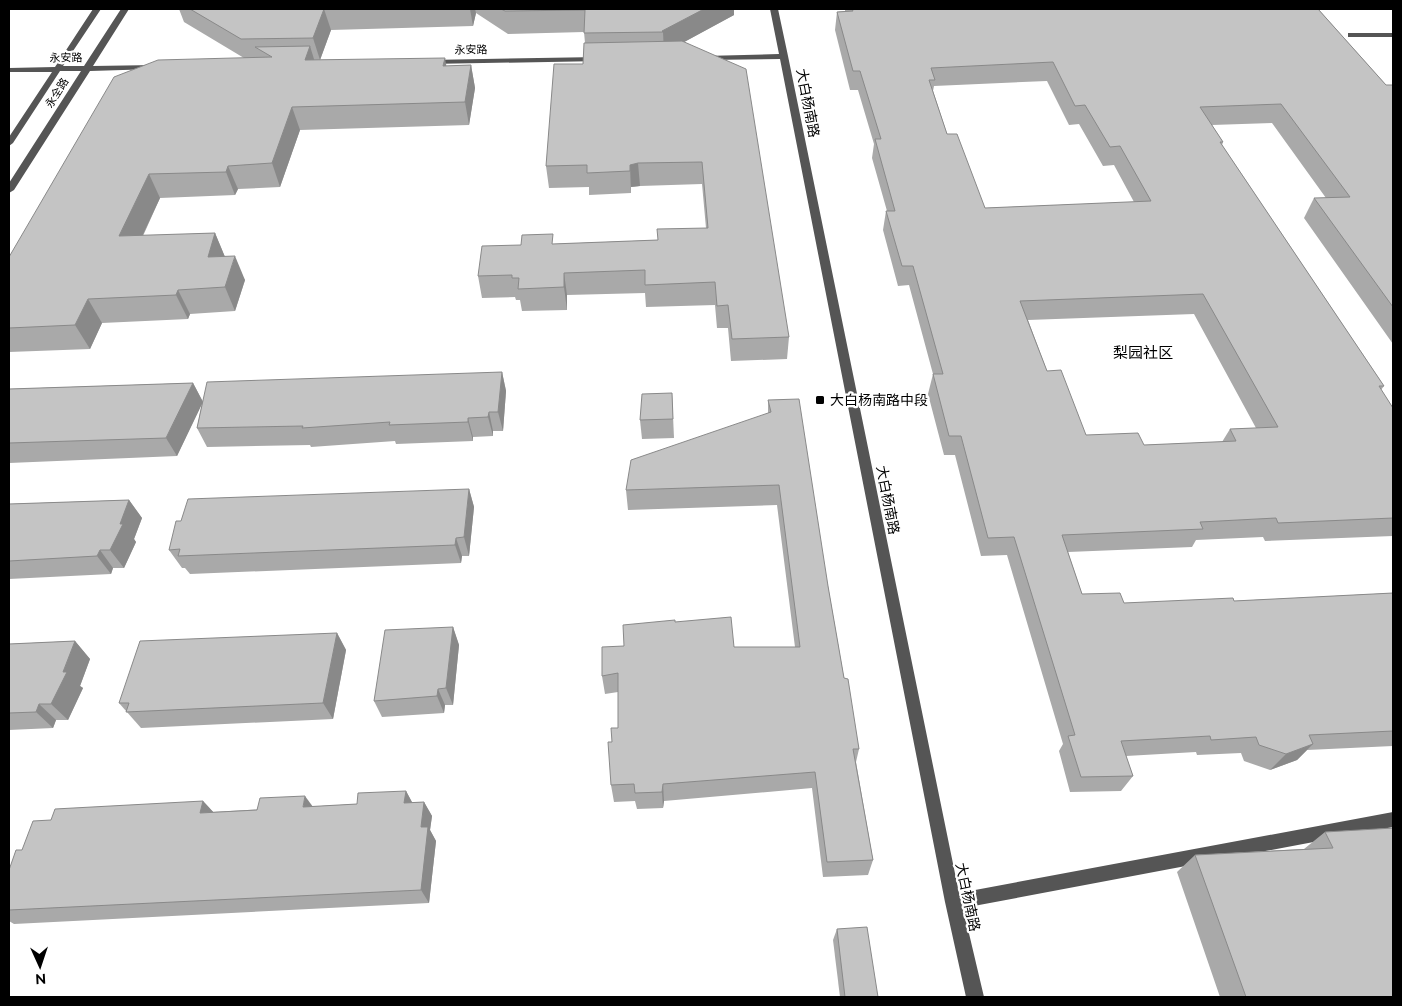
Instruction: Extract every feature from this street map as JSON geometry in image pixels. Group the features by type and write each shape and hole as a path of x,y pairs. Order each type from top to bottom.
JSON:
{"street":[{"name":"永全路","path":"9,143 97,9"},
{"name":"永全路","path":"9,190 85,68 125,9"},
{"name":"大白杨南路","path":"774,9 954,902 975,997"},
{"path":"1351,36 1393,34"},
{"path":"694,58 784,56"},
{"name":"永安路","path":"424,62 604,59"},
{"name":"永安路","path":"9,70 165,67"},
{"path":"954,902 1393,820"}],"building":[{"path":"190,9 324,9 313,38 241,39"},
{"path":"501,9 704,9 663,32 584,33 585,10 505,11"},
{"path":"852,9 1318,9 1386,85 1393,85 1393,307 1314,198 1350,197 1281,104 1200,107 1223,142 1220,142 1384,386 1379,386 1393,408 1393,518 1278,523 1276,518 1200,522 1203,529 1062,535 1082,594 1120,593 1124,603 1233,598 1234,601 1393,593 1393,731 1309,735 1313,744 1286,754 1259,745 1256,737 1211,740 1210,736 1121,741 1133,776 1081,777 1068,736 1075,735 1014,537 988,538 961,436 949,436 933,374 943,374 913,266 902,266 886,211 895,211 875,139 881,139 860,71 853,71 837,12 853,11","holes":["1053,62 1075,106 1085,105 1110,147 1120,146 1151,201 985,208 957,134 947,134 929,80 935,80 931,68","1203,294 1278,427 1230,429 1236,441 1144,445 1138,433 1086,435 1061,370 1047,371 1020,301"]},
{"path":"682,41 746,69 789,337 732,339 728,305 717,306 715,282 645,285 645,270 564,273 564,287 518,289 519,278 512,278 512,275 478,276 482,246 521,245 522,235 553,234 552,244 658,240 657,229 708,228 702,162 638,163 630,165 630,171 587,173 587,165 546,166 554,64 583,64 584,43"},
{"path":"310,46 305,60 445,58 443,66 471,65 465,102 292,107 272,163 228,166 226,172 149,174 119,236 215,233 208,257 235,256 225,287 178,290 176,295 88,299 75,325 9,328 9,257 114,77 158,60 272,57 255,47"},
{"path":"502,372 498,412 489,412 488,417 468,418 468,422 389,425 390,422 302,428 303,426 197,428 207,382"},
{"path":"193,383 166,438 9,443 9,389"},
{"path":"672,393 673,419 640,420 642,394"},
{"path":"799,399 844,678 848,679 859,749 853,749 873,860 827,862 815,772 663,784 662,792 635,793 634,784 611,785 608,742 612,742 611,728 618,728 618,673 602,676 602,647 624,646 623,625 731,617 734,647 800,647 779,485 626,490 631,460 771,412 768,400"},
{"path":"469,489 464,537 456,538 455,545 178,556 180,549 169,550 176,521 181,521 188,499"},
{"path":"129,500 120,524 123,524 110,550 100,550 97,556 9,561 9,504"},
{"path":"453,627 446,688 438,689 437,696 374,701 385,630"},
{"path":"337,633 323,703 126,712 129,703 119,703 140,641"},
{"path":"75,641 63,672 67,672 51,704 39,704 36,712 9,713 9,644"},
{"path":"406,791 404,803 424,802 421,827 428,827 421,890 9,910 9,870 16,850 22,850 33,821 51,820 55,809 203,801 200,813 257,810 260,798 305,796 303,807 357,804 358,793"},
{"path":"1393,828 1393,997 1246,997 1195,855 1333,848 1325,832"},
{"path":"867,927 878,997 845,997 837,929"}],"place":[{"name":"大白杨南路中段","path":"820,400"}],"district":[{"name":"梨园社区","path":"1143,353"}]}
